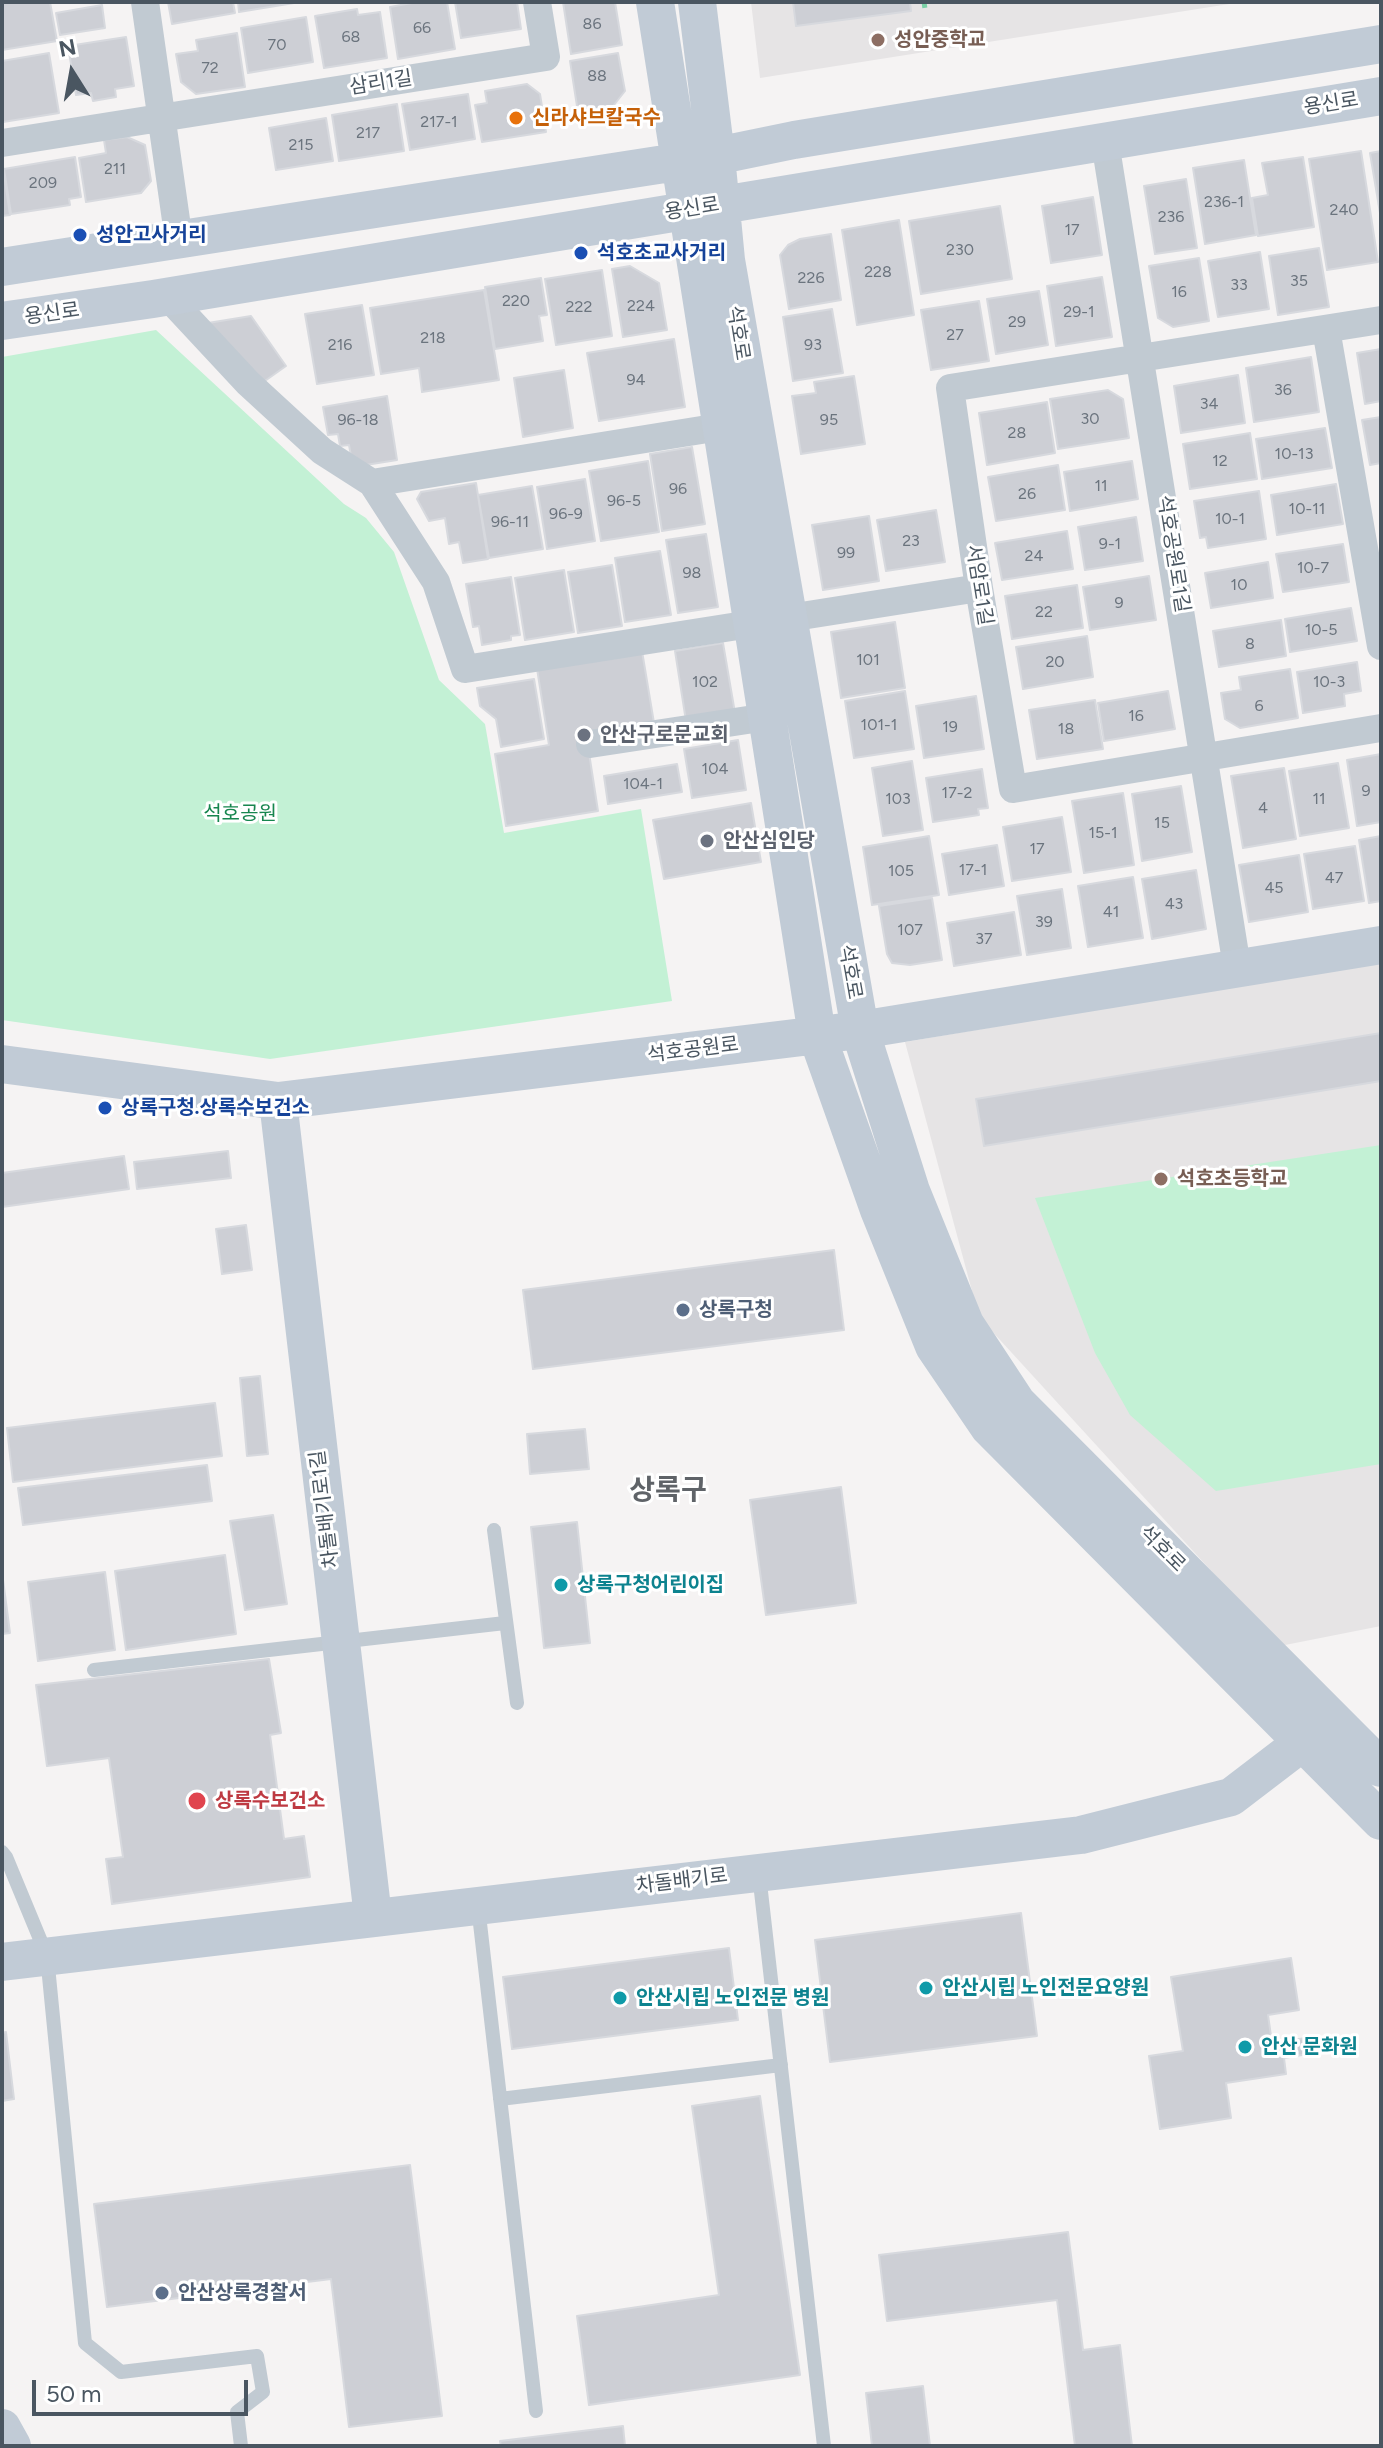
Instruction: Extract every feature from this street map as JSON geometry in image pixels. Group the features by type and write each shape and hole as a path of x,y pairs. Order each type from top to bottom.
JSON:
{"main road":[{"name":"석호로","path":"655,2 678,161 703,207 740,347 770,621 767,717 817,1035 879,1210 934,1346 989,1427 1381,1821"},
{"name":"석호로","path":"697,2 716,156 703,207 720,427 770,621 860,1030 911,1191 965,1324 1017,1403 1381,1768"},
{"path":"2,267 716,156 794,140 1381,44"},
{"name":"용신로","path":"2,321 1381,96"},
{"name":"석호공원로","path":"2,1064 278,1101 860,1030 1381,945"},
{"name":"차돌배기로1길","path":"278,1101 373,1917"},
{"name":"차돌배기로","path":"2,1962 1081,1835 1231,1797 1334,1719"},
{"path":"2,2428 12,2446"}],"street":[{"path":"145,2 179,241"},
{"name":"삼리1길","path":"2,143 546,57 537,2"},
{"name":"석호공원로1길","path":"1105,142 1237,967"},
{"path":"167,296 248,383 311,441 372,483 436,582 465,669 979,588"},
{"name":"서암로1길","path":"1381,320 950,388 1013,789 1381,728"},
{"path":"1326,329 1381,646"},
{"path":"372,483 720,427"},
{"path":"590,744 767,717"}],"lane":[{"path":"494,1530 517,1703"},
{"path":"94,1670 505,1623"},
{"path":"2,1852 47,1956 85,2343 121,2372 257,2356 263,2392 237,2412 241,2446"},
{"path":"759,1873 824,2446"},
{"path":"478,1905 536,2411"},
{"path":"500,2099 781,2065"}],"shaded area":[{"name":"성안중학교","path":"751,2 1242,2 760,78"},
{"name":"석호초등학교","path":"1381,961 1381,1626 1280,1646 979,1317 905,1042"}],"green space":[{"name":"석호공원","path":"156,330 344,504 366,518 394,552 439,680 485,724 504,833 641,809 672,1001 270,1059 2,1020 2,357"},
{"path":"1381,1145 1381,1464 1216,1491 1130,1415 1095,1353 1035,1198"}],"building":[{"path":"50,2 57,41 2,50 2,3"},
{"path":"168,2 233,2 235,13 172,24"},
{"path":"238,2 293,2 294,3 239,12"},
{"path":"417,2 447,2 455,49 398,59 390,7"},
{"path":"455,2 517,2 521,29 461,38"},
{"path":"563,2 615,2 622,45 571,54"},
{"path":"793,2 910,2 911,11 796,26"},
{"path":"102,5 105,28 60,35 56,13"},
{"path":"357,9 358,15 380,12 387,58 324,68 315,16"},
{"path":"306,17 313,62 248,73 241,28"},
{"path":"237,33 245,87 196,94 181,82 176,54 198,51 196,40"},
{"path":"126,37 134,86 115,89 116,97 93,101 91,93 76,95 68,46"},
{"path":"49,53 59,113 3,122 2,61"},
{"path":"618,53 625,91 606,115 579,119 570,61"},
{"path":"527,84 540,94 546,132 482,142 475,105 487,103 485,91"},
{"path":"468,94 475,139 410,150 402,104"},
{"path":"397,104 404,151 339,161 332,115"},
{"path":"326,118 333,161 276,170 269,128"},
{"path":"127,137 145,145 151,181 141,193 86,202 79,158 106,153 104,140"},
{"path":"1361,151 1378,262 1327,270 1309,159"},
{"path":"1381,151 1381,219 1370,153"},
{"path":"75,157 81,197 69,199 70,205 11,214 4,169"},
{"path":"1303,157 1314,227 1258,236 1252,198 1268,195 1262,163"},
{"path":"1244,160 1256,235 1205,244 1193,168"},
{"path":"2,168 10,215 2,216"},
{"path":"1186,179 1197,248 1155,254 1144,186"},
{"path":"1093,197 1102,255 1051,263 1042,206"},
{"path":"1000,206 1012,279 921,294 909,221"},
{"path":"899,220 914,315 857,325 842,230"},
{"path":"831,234 841,300 789,309 780,255 788,245 800,239"},
{"path":"1319,248 1329,307 1278,315 1269,256"},
{"path":"1260,252 1269,309 1218,317 1208,261"},
{"path":"1199,258 1209,321 1173,327 1158,318 1149,266"},
{"path":"630,266 659,283 667,330 623,337 612,269"},
{"path":"602,270 612,336 556,345 545,279"},
{"path":"1102,277 1112,337 1056,346 1047,286"},
{"path":"541,278 547,315 539,316 543,341 495,349 485,287"},
{"path":"484,290 499,380 422,392 419,368 381,374 370,308"},
{"path":"1039,291 1048,345 996,354 987,299"},
{"path":"979,301 989,361 931,370 921,310"},
{"path":"362,305 374,375 317,384 305,314"},
{"path":"832,309 843,373 793,381 783,317"},
{"path":"251,316 286,366 262,383 208,323"},
{"path":"674,339 685,407 599,421 587,353"},
{"path":"1381,349 1381,401 1365,404 1357,353"},
{"path":"1311,357 1319,412 1254,422 1246,368"},
{"path":"564,370 573,428 523,437 514,378"},
{"path":"1238,375 1245,423 1181,433 1174,386"},
{"path":"854,376 865,444 801,454 792,396 816,393 814,382"},
{"path":"1108,390 1123,399 1129,438 1058,449 1050,399"},
{"path":"387,396 397,460 353,467 349,445 340,446 338,434 328,435 323,407"},
{"path":"1047,402 1055,453 987,465 979,413"},
{"path":"1381,417 1381,463 1370,465 1362,420"},
{"path":"1325,428 1332,468 1262,479 1256,439"},
{"path":"1250,433 1257,479 1190,489 1183,444"},
{"path":"692,447 705,524 662,531 650,454"},
{"path":"648,461 659,532 601,541 589,471"},
{"path":"1132,461 1138,499 1070,511 1064,472"},
{"path":"1058,465 1065,510 996,521 988,477"},
{"path":"585,479 595,541 547,549 537,487"},
{"path":"476,483 488,559 463,563 459,542 449,544 445,518 429,521 417,499 421,492"},
{"path":"1336,484 1343,524 1277,535 1271,495"},
{"path":"532,486 543,549 489,558 478,495"},
{"path":"1259,491 1266,539 1208,548 1206,537 1200,538 1194,501"},
{"path":"936,510 945,562 886,571 877,520"},
{"path":"869,516 879,581 823,590 812,525"},
{"path":"1136,517 1143,561 1085,570 1078,527"},
{"path":"1067,531 1073,569 1002,580 995,543"},
{"path":"706,534 718,607 678,613 666,540"},
{"path":"1343,544 1349,582 1283,592 1276,554"},
{"path":"660,551 671,615 625,622 615,558"},
{"path":"1268,562 1273,598 1211,608 1205,573"},
{"path":"612,565 622,626 578,633 568,572"},
{"path":"564,570 574,632 525,640 515,578"},
{"path":"1149,576 1156,620 1090,630 1083,587"},
{"path":"511,577 520,635 511,636 511,640 482,645 479,626 473,627 466,584"},
{"path":"1077,585 1083,628 1012,639 1005,596"},
{"path":"1351,608 1357,641 1290,652 1285,619"},
{"path":"1281,620 1286,656 1219,667 1213,631"},
{"path":"895,622 905,688 841,698 831,632"},
{"path":"1087,636 1093,677 1023,689 1016,647"},
{"path":"723,643 735,713 686,721 675,651"},
{"name":"안산구로문교회","path":"641,645 655,729 587,740 598,811 506,826 495,754 549,745 536,662"},
{"path":"1357,662 1361,691 1344,694 1345,706 1303,713 1297,672"},
{"path":"1290,669 1298,718 1240,728 1225,719 1221,693 1241,690 1239,677"},
{"path":"534,679 544,739 501,747 496,719 480,706 477,688"},
{"path":"905,691 914,749 854,758 845,701"},
{"path":"1168,691 1175,729 1104,741 1098,703"},
{"path":"976,696 984,749 924,758 916,706"},
{"path":"1095,700 1103,749 1037,759 1029,710"},
{"path":"738,740 746,790 692,798 684,749"},
{"path":"1381,754 1381,822 1357,826 1347,760"},
{"path":"912,761 923,830 883,836 872,768"},
{"path":"1338,763 1349,828 1300,836 1289,771"},
{"path":"677,764 682,792 608,804 604,776"},
{"path":"1284,768 1296,839 1243,848 1231,776"},
{"path":"982,769 988,808 978,809 979,815 933,822 926,778"},
{"path":"1181,786 1192,852 1142,861 1132,794"},
{"path":"1123,793 1134,865 1084,873 1072,801"},
{"name":"안산심인당","path":"751,803 761,862 664,879 653,820"},
{"path":"1062,817 1071,872 1012,881 1003,827"},
{"path":"929,836 939,895 872,905 863,847"},
{"path":"1381,836 1381,901 1369,903 1359,840"},
{"path":"997,845 1004,886 949,895 942,854"},
{"path":"1355,846 1364,901 1313,909 1304,854"},
{"path":"1299,855 1308,912 1249,922 1239,865"},
{"path":"1196,870 1206,929 1152,939 1142,879"},
{"path":"1133,877 1143,938 1088,947 1078,886"},
{"path":"1062,889 1071,948 1027,955 1017,896"},
{"path":"932,898 942,960 910,965 892,963 887,954 879,906"},
{"path":"1014,912 1021,955 954,966 947,923"},
{"path":"1381,1033 1381,1081 984,1146 976,1099"},
{"path":"228,1151 231,1178 137,1189 134,1162"},
{"path":"124,1156 129,1189 2,1207 2,1173"},
{"path":"246,1225 252,1270 222,1274 216,1229"},
{"name":"상록구청","path":"834,1250 844,1330 533,1369 523,1290"},
{"path":"260,1376 268,1454 247,1456 240,1378"},
{"path":"215,1403 222,1456 13,1482 7,1428"},
{"path":"585,1429 589,1469 530,1474 527,1434"},
{"path":"207,1465 212,1501 23,1525 18,1488"},
{"path":"841,1487 856,1603 766,1615 750,1500"},
{"path":"273,1515 287,1604 245,1610 230,1521"},
{"name":"상록구청어린이집","path":"577,1522 590,1643 544,1648 531,1527"},
{"path":"225,1555 236,1634 126,1650 115,1571"},
{"path":"2,1572 10,1633 2,1634"},
{"path":"105,1572 115,1650 38,1661 28,1582"},
{"name":"상록수보건소","path":"269,1659 281,1733 270,1735 284,1839 304,1836 310,1877 112,1904 106,1859 123,1857 109,1758 47,1766 36,1685"},
{"name":"안산시립 노인전문요양원","path":"1021,1913 1037,2036 830,2062 815,1940"},
{"name":"안산시립 노인전문 병원","path":"729,1948 738,2020 512,2049 503,1977"},
{"name":"안산 문화원","path":"1291,1958 1299,2010 1268,2015 1272,2043 1306,2038 1308,2054 1284,2058 1286,2074 1226,2083 1231,2118 1160,2129 1149,2056 1183,2051 1171,1977"},
{"path":"6,2032 14,2099 2,2101 2,2033"},
{"path":"760,2096 800,2375 589,2405 577,2316 719,2295 692,2106"},
{"name":"안산상록경찰서","path":"410,2165 442,2416 349,2427 331,2279 107,2307 94,2204"},
{"path":"1068,2232 1083,2350 1120,2345 1132,2446 1075,2446 1057,2300 887,2321 879,2255"},
{"path":"923,2386 930,2446 872,2446 866,2393"},
{"path":"623,2426 625,2446 501,2446 500,2441"}],"place":[{"name":"성안중학교","path":"878,40"},
{"name":"신라샤브칼국수","path":"516,118"},
{"name":"성안고사거리","path":"80,235"},
{"name":"석호초교사거리","path":"581,253"},
{"name":"안산구로문교회","path":"584,735"},
{"name":"안산심인당","path":"707,841"},
{"name":"상록구청.상록수보건소","path":"105,1108"},
{"name":"석호초등학교","path":"1161,1179"},
{"name":"상록구청","path":"683,1310"},
{"name":"상록구청어린이집","path":"561,1585"},
{"name":"상록수보건소","path":"197,1801"},
{"name":"안산시립 노인전문요양원","path":"926,1988"},
{"name":"안산시립 노인전문 병원","path":"620,1998"},
{"name":"안산 문화원","path":"1245,2047"},
{"name":"안산상록경찰서","path":"162,2293"}],"district":[{"name":"상록구","path":"668,1491"}]}
